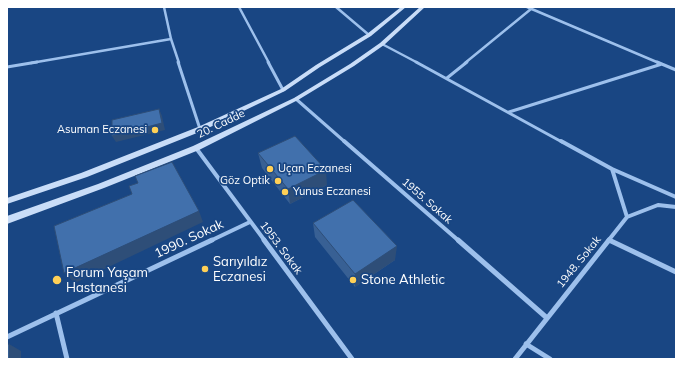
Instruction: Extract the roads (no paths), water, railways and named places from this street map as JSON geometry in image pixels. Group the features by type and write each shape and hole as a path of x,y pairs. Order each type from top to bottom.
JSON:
{"street":[{"path":"164,7 171,39 200,129"},
{"path":"238,7 283,90"},
{"path":"336,7 369,35"},
{"name":"20. Cadde","path":"7,201 84,175 200,129 283,90 318,66 369,35 404,7"},
{"name":"20. Cadde","path":"7,220 101,186 196,148 296,99 352,65 382,44 423,7"},
{"path":"527,7 676,70"},
{"path":"447,78 531,9"},
{"path":"7,67 171,39"},
{"path":"382,44 612,169 676,196"},
{"path":"509,112 662,64"},
{"name":"1955. Sokak","path":"296,99 547,318"},
{"name":"1953. Sokak","path":"196,148 352,359"},
{"path":"612,169 627,217 658,205 676,207"},
{"name":"1948. Sokak","path":"515,359 627,217"},
{"name":"1990. Sokak","path":"7,337 250,222"},
{"path":"609,240 676,272"},
{"path":"56,313 67,359"},
{"path":"526,344 550,359"}],"place":[{"name":"Asuman Eczanesi","path":"155,130"},
{"name":"Uçan Eczanesi","path":"270,169"},
{"name":"Göz Optik","path":"278,181"},
{"name":"Yunus Eczanesi","path":"285,192"},
{"name":"Sarıyıldız Eczanesi","path":"205,269"},
{"name":"Forum Yaşam Hastanesi","path":"57,280"},
{"name":"Stone Athletic","path":"353,280"}]}
